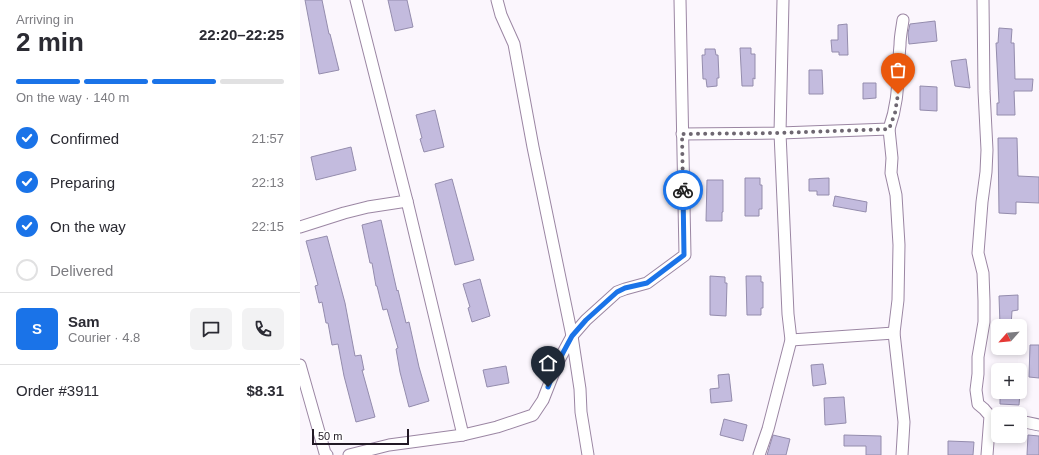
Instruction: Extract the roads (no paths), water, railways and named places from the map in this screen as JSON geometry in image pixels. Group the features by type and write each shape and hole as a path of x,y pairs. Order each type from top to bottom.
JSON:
{"street":[{"path":"356,0 463,434"},
{"path":"497,0 501,15 514,44 572,336 588,455"},
{"path":"349,455 389,445 463,434 497,427 534,415 543,400 558,362 572,336 586,320 617,292 625,288 647,283 684,255 680,0"},
{"path":"759,455 768,429 791,340 788,314 780,133 782,0"},
{"path":"983,0 984,91 987,150 978,252 983,273 984,322 978,358 976,390 978,404 991,415"},
{"path":"902,20 898,94 895,113 889,129 892,158 891,173 898,206 900,259 894,333 904,422 902,455"},
{"path":"682,134 780,133 889,129"},
{"path":"300,228 350,211 407,202"},
{"path":"791,340 894,333"},
{"path":"300,365 325,453 327,455"},
{"path":"1027,422 1039,425"},
{"path":"987,455 991,425"}]}
